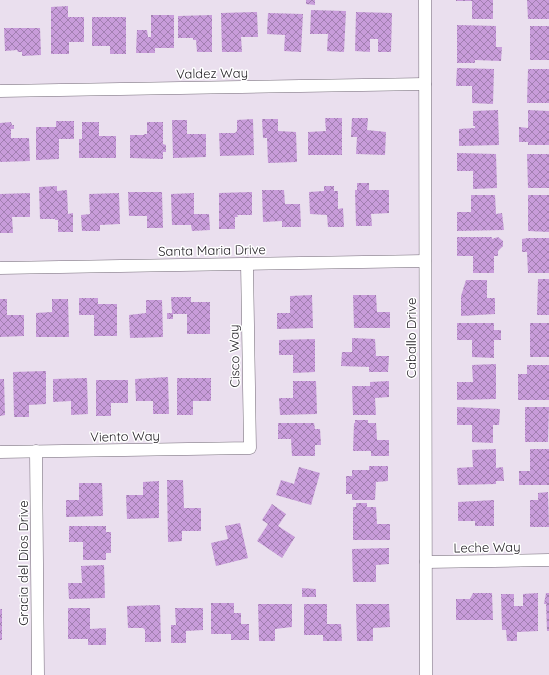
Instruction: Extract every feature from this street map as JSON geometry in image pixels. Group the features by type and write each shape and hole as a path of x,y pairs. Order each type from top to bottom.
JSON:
{"street":[{"name":"Caballo Drive","path":"425,0 426,675"},
{"name":"Valdez Way","path":"0,91 425,84"},
{"name":"Santa Maria Drive","path":"0,268 425,261"},
{"name":"Cisco Way","path":"247,264 250,448"},
{"name":"Viento Way","path":"0,452 250,448"},
{"name":"Gracia del Dios Drive","path":"36,451 38,675"},
{"name":"Leche Way","path":"426,562 549,560"}],"building":[{"path":"306,0 315,0 315,5 306,4"},
{"path":"456,0 493,0 493,19 472,19 472,1"},
{"path":"527,0 549,0 549,19 528,19"},
{"path":"68,6 68,17 84,17 84,42 69,42 69,54 51,54 51,7"},
{"path":"311,10 346,11 344,52 327,51 328,34 310,34"},
{"path":"257,12 258,37 241,37 242,52 222,52 221,13"},
{"path":"356,12 392,13 391,52 378,52 378,39 370,39 370,52 355,51"},
{"path":"268,13 303,14 301,52 284,51 285,35 267,34"},
{"path":"151,15 174,15 174,48 155,48 155,53 136,53 137,30 147,30 148,37 151,37"},
{"path":"212,15 212,52 197,52 196,40 193,40 193,38 178,38 178,16"},
{"path":"92,17 126,17 126,54 110,54 110,46 92,46"},
{"path":"457,25 496,26 496,47 502,47 501,61 475,60 475,63 457,63"},
{"path":"530,26 549,26 549,60 530,60"},
{"path":"4,28 40,28 41,55 22,56 22,52 18,52 17,50 5,51"},
{"path":"457,68 494,69 493,104 472,103 472,86 456,86"},
{"path":"528,69 549,69 549,103 527,103"},
{"path":"498,110 499,145 459,146 459,129 475,128 475,126 473,126 473,111"},
{"path":"528,110 549,111 549,145 528,145 528,142 519,142 519,127 528,128"},
{"path":"325,118 342,118 342,155 308,155 308,132 326,131"},
{"path":"352,118 368,118 367,130 386,132 385,155 356,154 357,137 351,137"},
{"path":"253,119 254,155 220,156 219,133 235,133 237,131 237,120"},
{"path":"262,119 278,119 278,131 296,132 297,162 268,163 267,138 263,138"},
{"path":"172,120 187,120 187,134 206,134 206,157 173,158"},
{"path":"56,121 74,121 74,139 59,139 59,159 36,160 36,127 56,127"},
{"path":"11,122 12,125 14,125 14,129 11,129 11,138 29,138 30,161 0,162 0,123"},
{"path":"82,122 99,122 99,136 116,136 116,158 79,158 79,139 82,139"},
{"path":"147,122 163,122 163,144 166,145 166,152 163,152 163,159 130,158 130,135 147,134"},
{"path":"457,153 496,154 497,188 473,189 473,171 457,171"},
{"path":"527,154 549,154 549,188 528,188"},
{"path":"357,183 369,183 369,190 389,190 389,213 371,214 372,226 356,226 355,190 357,190"},
{"path":"57,186 57,191 67,190 68,214 73,213 73,232 58,232 58,220 40,219 39,187"},
{"path":"324,186 334,186 334,191 338,191 338,209 343,208 344,227 328,227 327,215 310,214 309,192 324,191"},
{"path":"262,190 284,190 285,204 300,204 301,227 282,227 282,221 263,222"},
{"path":"128,192 162,192 163,228 147,228 147,216 129,216"},
{"path":"252,192 252,215 237,215 238,217 235,217 235,229 219,229 219,193"},
{"path":"30,193 30,217 12,217 13,233 0,233 0,194"},
{"path":"119,193 120,224 100,225 100,231 82,231 81,215 90,214 89,194"},
{"path":"194,193 194,214 209,214 210,230 192,231 191,225 172,225 171,194"},
{"path":"471,195 495,195 496,214 502,213 504,230 457,231 457,212 471,212"},
{"path":"528,195 549,195 549,232 528,231"},
{"path":"457,237 492,237 492,239 498,237 503,241 503,246 498,251 498,256 494,256 494,273 473,273 473,256 457,256"},
{"path":"549,238 549,273 528,273 527,252 522,252 522,239"},
{"path":"538,279 549,279 549,315 537,315"},
{"path":"466,280 487,280 487,298 495,298 495,314 461,316 461,296"},
{"path":"312,295 313,328 277,329 277,313 290,313 290,296"},
{"path":"353,295 376,295 377,312 390,312 390,328 354,328"},
{"path":"171,297 191,297 191,302 210,302 210,334 187,334 187,314 173,314 173,319 167,319 167,313 172,313"},
{"path":"79,298 98,298 98,304 117,304 117,336 94,336 94,315 79,315"},
{"path":"0,299 7,299 7,315 24,315 24,336 0,337"},
{"path":"52,299 68,299 69,337 36,337 36,313 52,312"},
{"path":"146,300 162,300 163,337 130,338 129,315 146,313"},
{"path":"457,323 494,323 494,330 501,330 501,340 494,340 494,358 472,357 472,340 457,340"},
{"path":"530,323 549,323 549,357 530,357"},
{"path":"352,338 375,339 376,356 389,356 388,372 369,372 369,367 341,366 342,352 352,352"},
{"path":"315,339 315,372 293,373 293,355 279,355 279,340"},
{"path":"496,364 496,399 457,400 457,382 473,382 472,365"},
{"path":"527,365 549,365 549,400 518,400 518,374 527,374"},
{"path":"46,371 46,404 29,405 29,417 14,417 13,372"},
{"path":"168,377 169,414 153,414 153,401 136,401 135,379"},
{"path":"87,378 88,414 71,415 71,401 53,402 53,379"},
{"path":"177,378 211,378 211,401 193,401 193,415 177,415"},
{"path":"0,379 4,379 5,415 0,416"},
{"path":"96,380 128,380 128,403 111,403 111,416 96,416"},
{"path":"293,381 316,381 317,414 280,415 279,398 293,398"},
{"path":"389,381 389,397 375,398 376,415 353,415 352,386 370,386 370,382"},
{"path":"457,407 500,409 499,425 493,425 493,443 472,442 472,425 457,425"},
{"path":"525,407 549,407 548,442 525,442"},
{"path":"355,420 368,420 368,423 376,423 377,440 389,440 389,456 371,456 371,451 353,451"},
{"path":"278,423 314,423 315,429 320,429 321,445 315,445 315,456 292,456 291,439 278,439"},
{"path":"496,449 496,468 503,467 504,481 496,481 496,484 458,485 457,468 473,467 472,450"},
{"path":"530,449 549,449 549,485 519,485 519,471 530,471"},
{"path":"369,466 388,466 388,481 376,482 375,500 352,500 352,494 346,494 346,476 352,476 352,470 369,470"},
{"path":"299,467 320,473 311,505 276,495 281,480 294,484"},
{"path":"167,480 183,480 184,508 201,508 201,531 182,531 182,541 168,542"},
{"path":"159,481 159,518 127,519 126,495 143,495 143,482"},
{"path":"79,483 102,483 103,516 66,517 66,500 79,500"},
{"path":"548,492 549,527 530,527 530,500 538,500 538,493"},
{"path":"494,500 494,526 475,526 475,521 458,521 458,502"},
{"path":"356,503 367,503 367,507 376,507 377,524 390,524 390,540 353,540 353,507 356,507"},
{"path":"272,504 286,514 278,526 295,537 282,558 257,541 268,524 262,520"},
{"path":"240,523 248,558 216,566 211,543 228,539 225,526"},
{"path":"69,526 106,526 106,532 111,532 111,553 106,553 106,560 83,560 83,542 69,542"},
{"path":"389,548 389,564 376,565 376,582 353,582 352,549"},
{"path":"104,565 105,598 69,599 68,583 82,583 81,566"},
{"path":"302,588 316,589 316,597 302,597"},
{"path":"473,593 492,593 493,620 456,620 456,599 470,599"},
{"path":"538,593 538,631 517,632 517,641 507,641 506,630 502,630 501,594 514,594 514,606 523,606 523,594"},
{"path":"546,593 549,593 549,631 547,631 546,604 544,604"},
{"path":"211,603 234,603 234,613 241,613 241,624 249,624 249,640 231,640 231,634 211,634"},
{"path":"258,604 292,604 292,627 275,629 275,641 259,641"},
{"path":"304,604 327,604 327,624 341,624 342,641 323,641 323,635 304,635"},
{"path":"356,604 389,604 390,627 373,628 373,641 357,641"},
{"path":"160,605 161,642 145,642 145,630 143,628 128,628 127,606"},
{"path":"68,608 90,608 90,629 106,628 106,645 88,645 88,639 68,639"},
{"path":"175,608 203,608 203,630 186,631 186,643 171,643 171,625 176,625"},
{"path":"0,609 2,609 2,640 0,640"}]}
